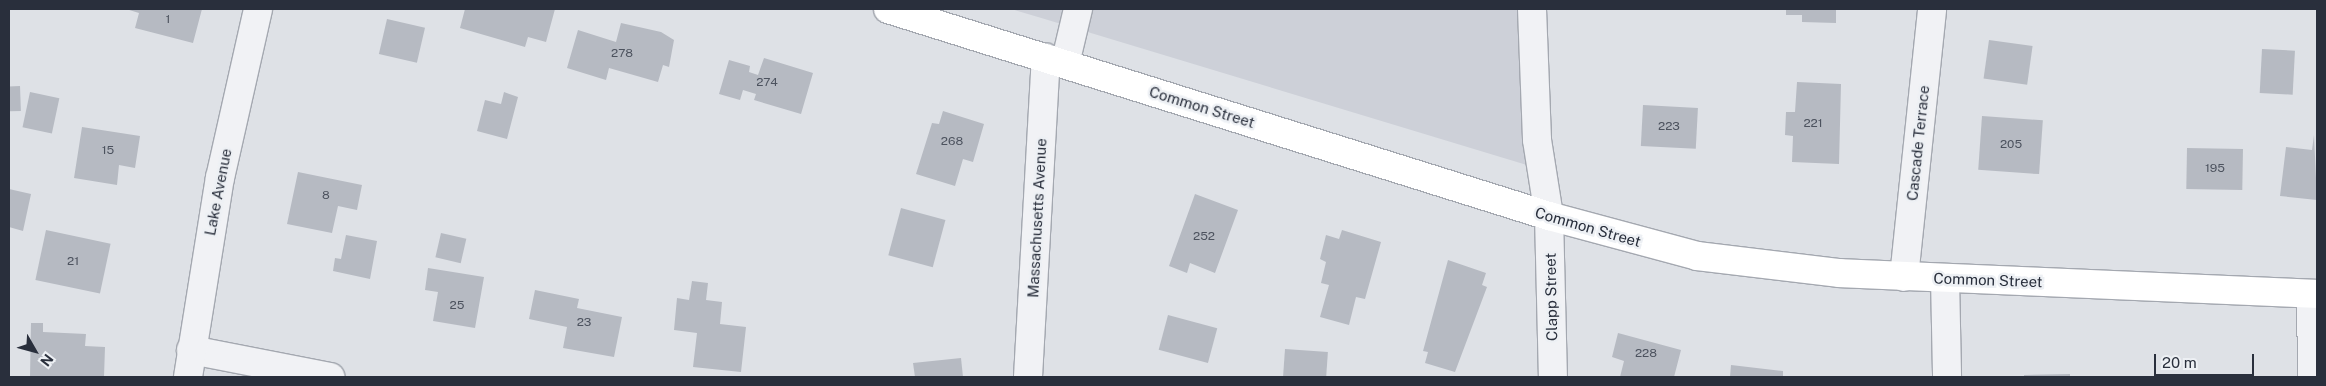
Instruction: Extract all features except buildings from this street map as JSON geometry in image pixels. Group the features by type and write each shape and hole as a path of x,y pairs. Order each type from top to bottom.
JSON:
{"main road":[{"name":"Common Street","path":"888,9 1549,216 1697,256 1784,268 1904,277 2314,294"}],"street":[{"name":"Lake Avenue","path":"188,377 220,178 258,9"},
{"name":"Massachusetts Avenue","path":"1028,377 1055,61 1078,9"},
{"name":"Clapp Street","path":"1532,9 1537,140 1549,216 1553,377"},
{"name":"Cascade Terrace","path":"1904,277 1932,9"},
{"path":"1945,278 1947,377"},
{"path":"2312,377 2314,294"},
{"path":"191,350 330,377"}],"shaded area":[{"path":"1011,9 1533,9 1547,171 1038,17"}]}
